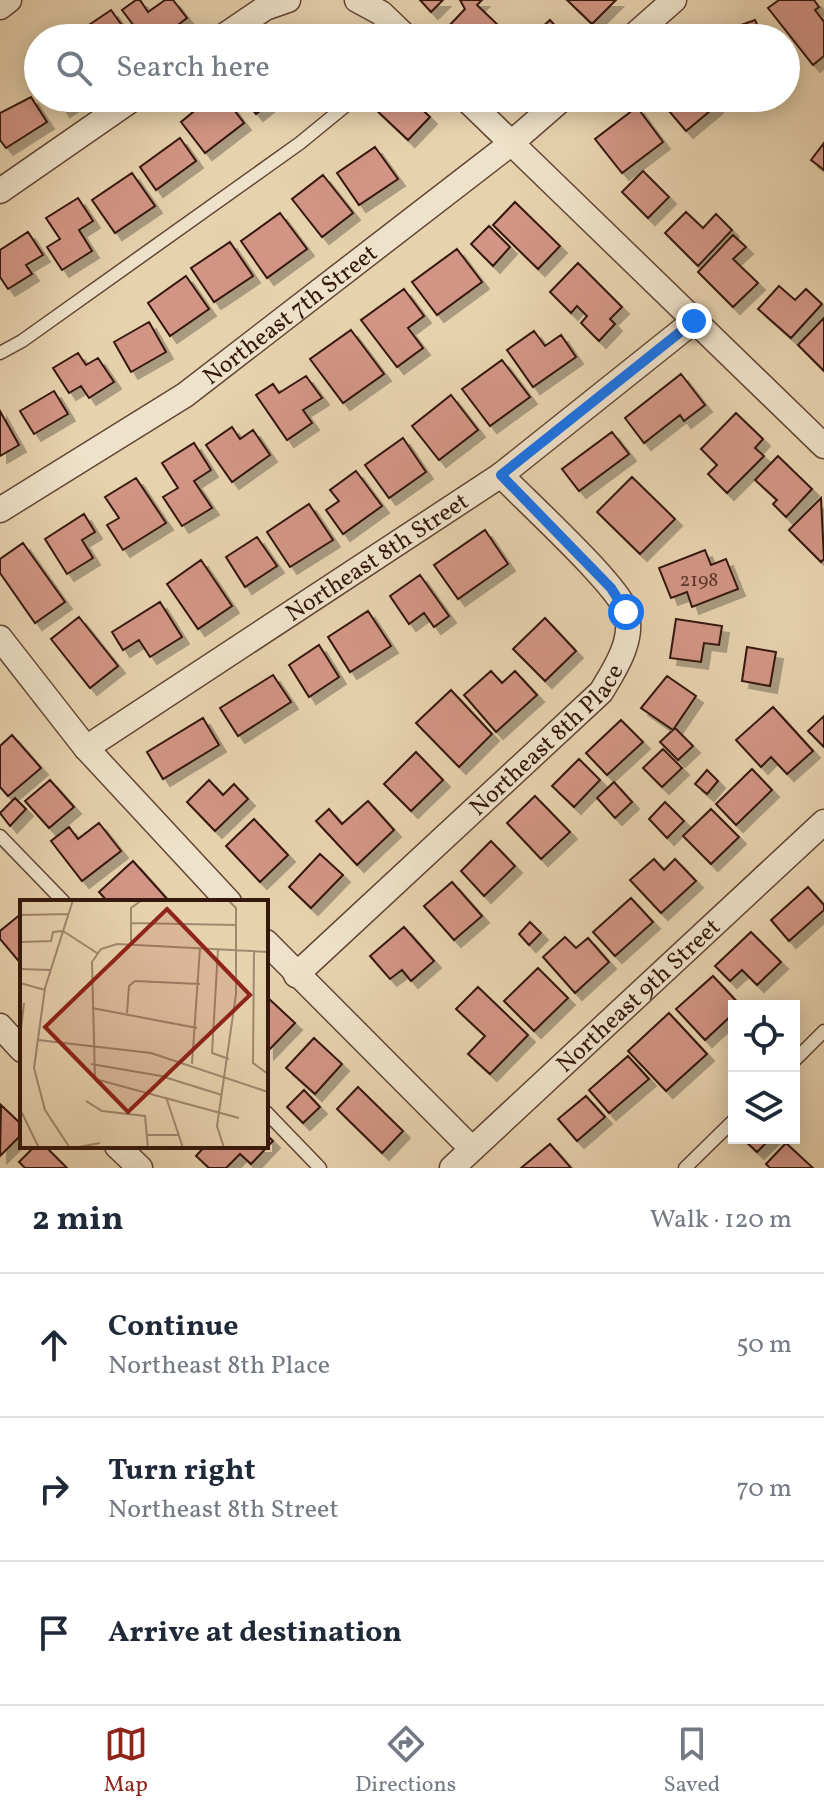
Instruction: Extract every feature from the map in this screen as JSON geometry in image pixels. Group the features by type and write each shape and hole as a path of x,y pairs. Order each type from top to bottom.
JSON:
{"street":[{"path":"0,7 9,0"},
{"path":"242,24 265,8 288,0"},
{"path":"357,0 381,13 392,24"},
{"path":"647,24 674,0"},
{"path":"0,191 114,112"},
{"path":"478,112 824,446"},
{"name":"Northeast 7th Street","path":"0,510 185,395 509,145 547,112"},
{"name":"Northeast 8th Street","path":"86,748 501,475 694,321"},
{"name":"Northeast 8th Place","path":"296,975 601,692 617,666 626,639 626,612 611,588 501,475"},
{"path":"0,638 86,748 227,900"},
{"name":"Northeast 9th Street","path":"452,1168 823,824"},
{"path":"268,944 472,1149"},
{"path":"0,1026 20,1048"},
{"path":"119,1148 140,1168"}],"lane":[{"path":"0,353 300,143 338,112"},
{"path":"0,836 62,900"},
{"path":"800,1055 824,1031"},
{"path":"268,1114 320,1168"},
{"path":"685,1168 728,1126"}],"building":[{"path":"136,0 140,0 148,12 165,0 173,0 187,18 179,24 132,24 122,10"},
{"path":"420,0 443,0 431,12"},
{"path":"460,0 482,0 477,5 497,24 451,24 465,9"},
{"path":"567,0 616,0 592,24"},
{"path":"779,0 814,0 819,7 815,10 824,22 824,56 813,65 800,49 800,24 781,24 768,8"},
{"path":"111,10 121,24 90,24"},
{"path":"24,101 24,112 41,112 47,122 6,148 0,140 0,113"},
{"path":"193,112 236,112 244,123 205,153 181,122"},
{"path":"378,112 425,112 430,117 408,140"},
{"path":"630,112 641,112 663,142 622,173 595,139"},
{"path":"670,112 709,112 686,131"},
{"path":"180,138 196,161 156,190 140,167"},
{"path":"824,143 824,170 811,160"},
{"path":"375,147 398,179 359,205 337,173"},
{"path":"643,171 669,197 648,218 622,192"},
{"path":"132,173 155,206 115,233 92,200"},
{"path":"323,175 353,213 322,237 292,199"},
{"path":"78,198 93,221 79,230 92,251 62,270 47,247 60,239 46,218"},
{"path":"515,202 560,246 538,269 493,225"},
{"path":"686,212 703,228 716,214 732,230 698,266 665,233"},
{"path":"280,213 307,249 267,278 241,241"},
{"path":"489,226 510,247 493,266 471,244"},
{"path":"28,232 43,255 26,265 32,274 8,289 0,277 0,250"},
{"path":"733,235 746,247 733,259 758,283 733,307 698,272"},
{"path":"230,242 253,276 214,302 191,268"},
{"path":"457,249 482,282 437,315 412,282"},
{"path":"578,263 622,307 610,319 615,324 599,341 581,323 587,316 577,306 571,313 550,292"},
{"path":"186,276 209,309 170,336 148,303"},
{"path":"779,286 795,300 806,289 822,304 791,338 758,309"},
{"path":"404,289 424,316 408,328 423,348 397,367 361,320"},
{"path":"824,318 824,371 798,345"},
{"path":"149,322 166,352 131,372 114,342"},
{"path":"351,330 384,374 343,403 310,359"},
{"path":"534,331 545,346 561,335 576,357 533,387 507,350"},
{"path":"78,353 86,365 98,358 114,382 89,398 81,386 69,393 53,368"},
{"path":"502,360 530,397 490,426 462,389"},
{"path":"681,374 705,405 684,421 680,415 644,443 625,418"},
{"path":"306,376 322,398 303,410 312,423 287,440 256,395 273,384 279,393"},
{"path":"54,391 68,414 34,434 20,411"},
{"path":"451,395 478,430 439,460 412,426"},
{"path":"0,411 19,445 0,456"},
{"path":"736,413 763,439 755,448 764,456 727,493 708,474 717,465 701,449"},
{"path":"232,427 240,439 253,430 270,455 232,482 206,445"},
{"path":"612,432 629,454 579,491 562,469"},
{"path":"403,438 426,472 389,498 365,465"},
{"path":"194,443 211,470 194,481 212,508 182,526 163,497 178,488 162,463"},
{"path":"778,456 812,489 786,517 773,504 777,500 755,480"},
{"path":"356,471 382,506 343,534 326,510 339,501 330,490"},
{"path":"632,477 675,519 640,554 597,512"},
{"path":"136,478 166,523 123,550 107,525 119,518 105,497"},
{"path":"821,498 824,559 821,562 789,530"},
{"path":"309,504 333,540 290,567 267,532"},
{"path":"84,514 95,532 82,540 93,558 67,574 45,539"},
{"path":"485,530 508,564 458,599 434,565"},
{"path":"257,537 277,566 245,587 226,557"},
{"path":"23,543 65,602 35,623 0,573 0,559"},
{"path":"705,550 711,565 726,559 738,589 692,607 687,592 671,598 659,568"},
{"path":"201,560 232,606 198,629 167,584"},
{"path":"420,575 449,616 434,627 424,613 409,624 390,596"},
{"path":"160,602 182,637 150,657 139,640 123,650 112,632"},
{"path":"368,611 391,646 350,672 328,637"},
{"path":"79,617 118,666 90,688 51,639"},
{"path":"545,618 576,651 545,681 513,649"},
{"path":"676,619 722,626 719,645 704,643 701,662 670,658"},
{"path":"319,645 339,677 309,697 289,665"},
{"path":"747,647 776,652 770,686 742,681"},
{"path":"491,671 502,683 515,671 537,695 496,732 464,695"},
{"path":"273,675 291,702 238,736 220,708"},
{"path":"667,676 696,696 673,730 641,708"},
{"path":"451,690 492,734 459,767 416,723"},
{"path":"773,707 813,751 787,774 771,757 761,767 736,740"},
{"path":"824,716 824,747 808,731"},
{"path":"203,718 219,745 163,779 147,752"},
{"path":"621,720 643,742 607,775 586,753"},
{"path":"675,728 693,746 678,760 660,742"},
{"path":"12,735 41,768 8,796 0,787 0,746"},
{"path":"663,749 682,768 662,787 643,768"},
{"path":"416,752 443,780 411,811 384,784"},
{"path":"579,759 600,780 574,807 552,786"},
{"path":"752,769 772,790 736,825 716,804"},
{"path":"707,770 718,781 707,794 695,784"},
{"path":"50,780 74,807 49,828 25,801"},
{"path":"209,780 223,795 234,784 248,799 215,831 187,802"},
{"path":"614,782 632,802 615,818 597,798"},
{"path":"535,796 570,832 541,859 507,823"},
{"path":"15,798 26,809 10,826 0,813"},
{"path":"368,801 394,830 357,865 316,821 329,809 342,824"},
{"path":"665,802 684,821 667,838 649,819"},
{"path":"711,809 739,837 711,864 683,836"},
{"path":"254,819 288,855 260,882 226,846"},
{"path":"99,823 121,851 82,881 51,841 69,827 78,839"},
{"path":"491,841 515,866 484,896 461,871"},
{"path":"320,854 343,875 311,908 289,887"},
{"path":"654,859 664,870 675,859 696,881 661,913 630,880"},
{"path":"133,861 168,900 106,900 99,892"},
{"path":"452,882 482,916 454,940 424,906"},
{"path":"808,887 824,905 824,910 789,941 771,920"},
{"path":"631,898 653,922 615,956 593,932"},
{"path":"20,915 20,963 0,939 0,931"},
{"path":"530,922 541,933 529,945 519,934"},
{"path":"404,927 434,961 411,981 402,970 390,979 370,956"},
{"path":"751,932 781,962 757,985 742,970 730,981 715,966"},
{"path":"565,937 576,948 588,938 609,962 575,993 543,957"},
{"path":"538,968 568,998 534,1031 504,1001"},
{"path":"713,976 735,1000 728,1000 728,1019 705,1040 676,1009"},
{"path":"478,987 528,1035 490,1074 468,1054 485,1036 456,1009"},
{"path":"268,998 295,1023 268,1051"},
{"path":"669,1013 707,1054 666,1091 628,1051"},
{"path":"314,1038 342,1064 315,1094 286,1068"},
{"path":"628,1056 649,1079 609,1113 589,1090"},
{"path":"358,1087 403,1131 382,1153 337,1109"},
{"path":"304,1090 320,1107 303,1123 287,1107"},
{"path":"586,1096 605,1117 577,1141 558,1119"},
{"path":"1,1105 20,1123 20,1136 0,1156"},
{"path":"550,1144 571,1168 521,1168"},
{"path":"748,1144 765,1144 757,1152"},
{"path":"787,1144 813,1168 770,1168 766,1164"},
{"path":"33,1148 47,1148 67,1168 25,1168 19,1162"},
{"path":"203,1148 266,1148 251,1164 240,1154 226,1168 209,1168 196,1156"}],"route":[{"path":"626,612 611,588 501,475 694,321"}]}
